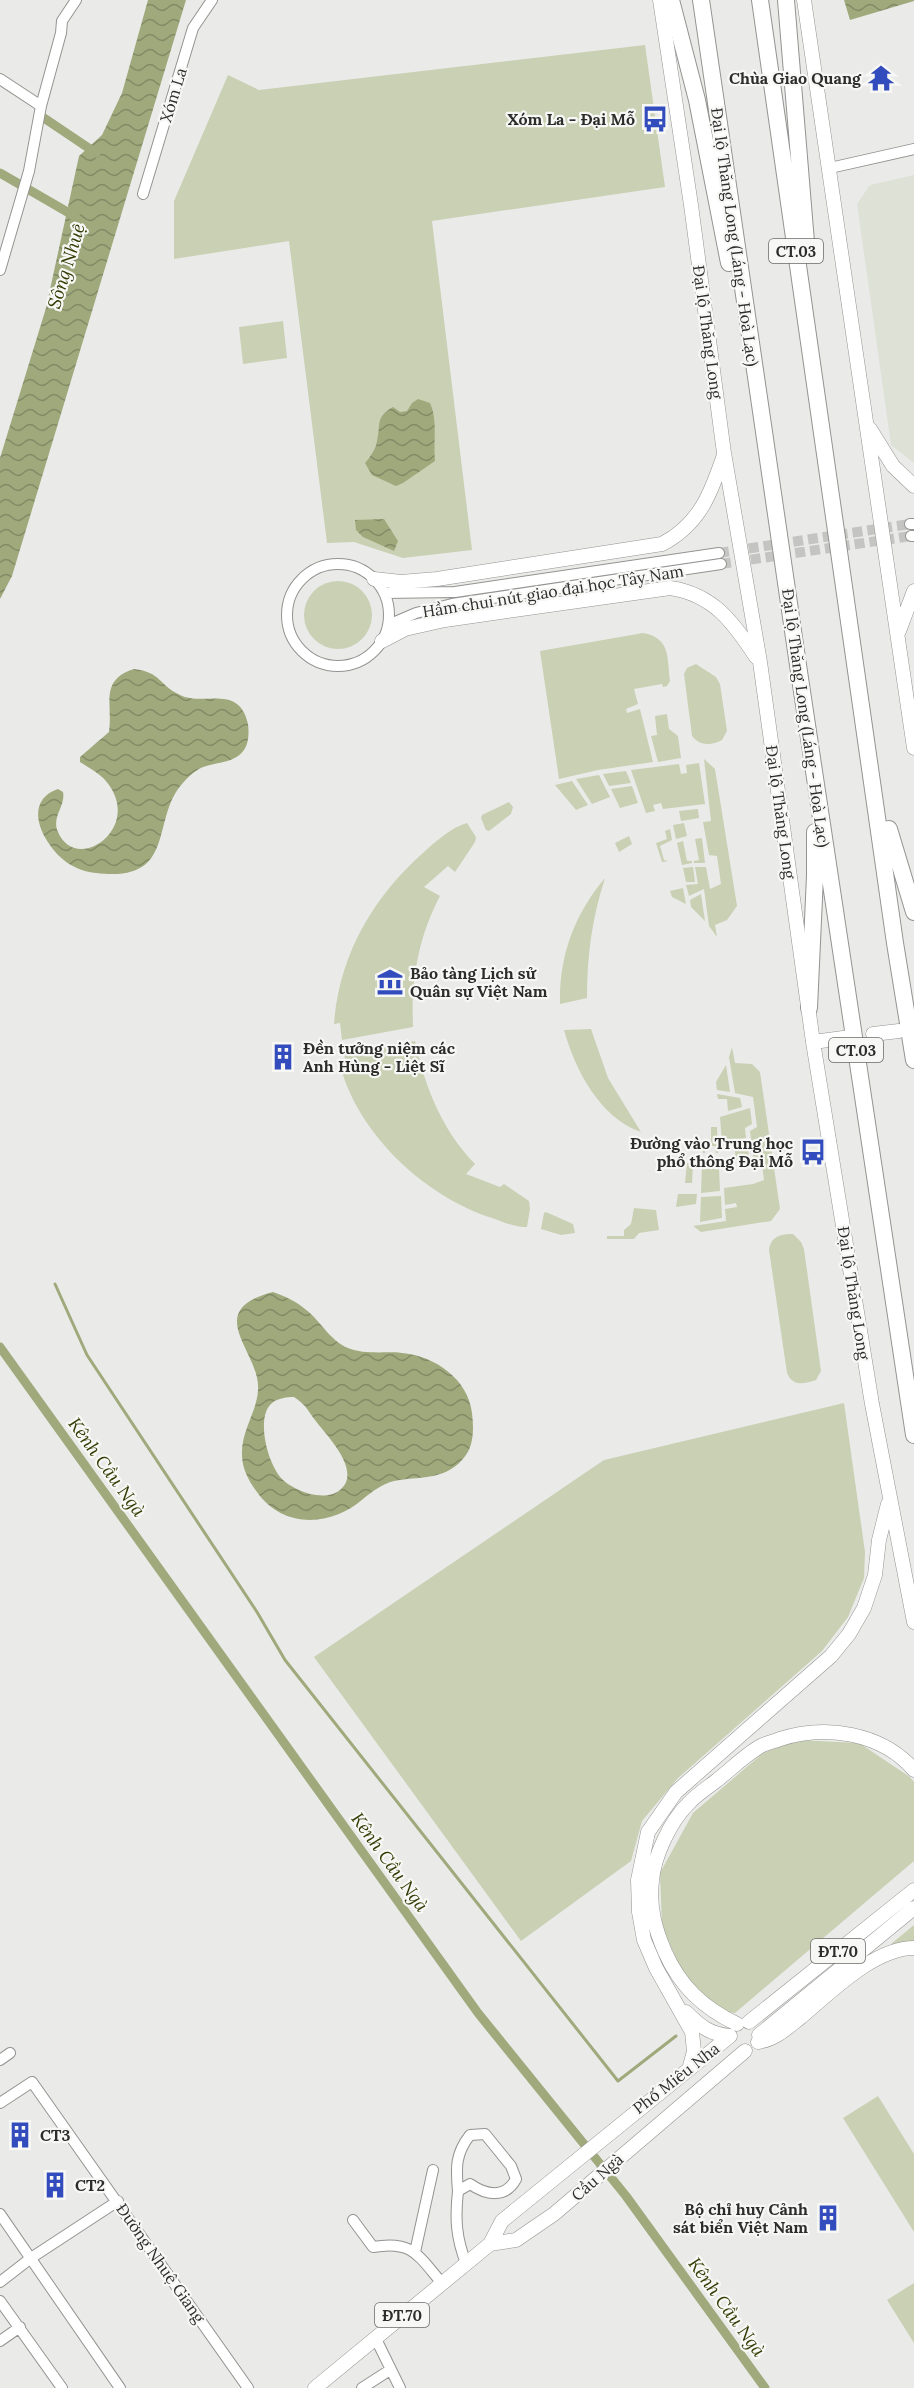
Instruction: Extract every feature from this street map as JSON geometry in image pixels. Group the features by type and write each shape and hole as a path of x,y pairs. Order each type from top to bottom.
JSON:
{"highway":[{"path":"671,0 698,100 737,301 753,414 771,479"},
{"name":"Đại lộ Thăng Long (Láng - Hoà Lạc)","path":"701,0 914,1435"},
{"name":"CT.03","path":"760,0 914,1060"},
{"path":"786,0 801,197 823,385 833,502"},
{"path":"846,595 862,651 892,844 914,912"},
{"path":"798,665 800,735 814,817 815,876 809,1008"}],"main road":[{"name":"Đại lộ Thăng Long","path":"660,0 691,205 724,453 760,662 813,1042 872,1404 914,1622"},
{"path":"802,0 830,168 914,748"},
{"path":"867,424 893,466 914,486"},
{"path":"374,579 401,582 437,579 662,544 681,533 694,520 706,502 724,453"},
{"path":"382,641 405,629 446,620 670,588 694,593 718,607 741,634 760,662"},
{"path":"898,633 914,591"},
{"path":"873,1034 899,1031"},
{"path":"813,1042 851,1037"},
{"path":"690,2067 694,2042 680,2007 656,1968 644,1940 639,1912 638,1880 648,1832 676,1792 831,1656 849,1634 864,1608 875,1575 879,1539 890,1499"},
{"path":"738,2027 717,2015 688,1991 673,1969 655,1925 651,1908 652,1879 661,1848 687,1804 760,1746 793,1735 825,1731 849,1734 880,1744 906,1761 914,1770"},
{"name":"Phố Miêu Nha","path":"622,2121 914,1890"},
{"name":"ĐT.70","path":"744,2051 753,2048 758,2038 773,2023 914,1908"},
{"path":"680,2007 706,2031 716,2035 738,2027 756,2028 758,2038 776,2037 862,1967 883,1956 906,1948 914,1948"},
{"path":"738,2027 736,2048 744,2051"},
{"name":"Phố Miêu Nha","path":"641,2139 744,2051"},
{"name":"Cầu Ngà","path":"516,2210 622,2121"},
{"name":"Cầu Ngà","path":"490,2244 516,2240 554,2214 641,2139"},
{"name":"ĐT.70","path":"315,2388 490,2244 502,2221 516,2210"}],"street":[{"path":"0,270 30,171 41,106 61,33 62,21 76,0"},
{"name":"Xóm La","path":"142,194 193,28 212,0"},
{"path":"0,79 41,106"},
{"path":"830,168 914,149"},
{"name":"Hầm chui nút giao đại học Tây Nam","path":"384,592 414,594 455,592 720,559 452,604 416,613 388,625"},
{"path":"327,565 344,565 360,569 374,579 384,592 389,609 388,625 382,641 372,654 357,663 341,666 324,664 309,657 297,645 290,630 287,614 291,597 299,582 312,572 327,565"},
{"path":"0,2060 10,2053"},
{"name":"Đường Nhuệ Giang","path":"0,2103 32,2082 248,2388"},
{"path":"458,2191 470,2184 481,2191 492,2194 511,2187 516,2179 511,2166 485,2134 470,2135 457,2156 458,2191 455,2216 458,2242 466,2263"},
{"path":"415,2252 433,2170"},
{"path":"511,2187 517,2200 516,2210"},
{"path":"0,2282 30,2258 118,2201"},
{"path":"0,2214 120,2388"},
{"path":"352,2220 373,2247 392,2244 415,2252 441,2283"},
{"path":"0,2301 62,2388"},
{"path":"0,2341 20,2327"},
{"path":"375,2337 400,2388"},
{"path":"362,2388 390,2370"}],"shaded area":[{"path":"645,45 665,187 432,221 472,550 403,558 354,542 327,543 289,241 174,259 174,201 228,75 259,90"},
{"path":"914,175 914,463 891,445 857,204 870,185"},
{"path":"283,321 287,358 243,364 239,327"},
{"path":"338,581 351,584 362,591 369,602 372,615 369,628 362,639 351,646 338,649 325,646 314,639 307,628 304,615 307,602 314,591 325,584"},
{"path":"643,633 659,639 663,644 668,657 670,681 667,686 663,687 662,684 634,689 638,704 626,709 627,713 640,709 653,762 598,770 559,779 540,651"},
{"path":"696,664 716,677 720,684 727,731 722,740 714,743 702,743 692,736 684,674 687,668"},
{"path":"667,714 669,729 678,736 681,758 658,762 651,736 657,735 655,716"},
{"path":"704,759 715,769 737,906 727,920 715,925 717,937 709,926 704,889 689,896 686,885 698,884 695,867 706,867 710,889 721,884 717,856 709,855 703,822 711,821"},
{"path":"699,763 705,804 663,809 661,803 653,805 655,811 646,813 631,770 679,764 681,774 687,773 686,765"},
{"path":"626,771 631,783 609,786 603,774"},
{"path":"599,775 610,797 592,804 576,779"},
{"path":"572,781 588,805 576,810 555,785"},
{"path":"632,786 638,803 620,808 611,789"},
{"path":"509,802 513,807 511,814 489,831 486,830 482,815"},
{"path":"698,809 699,818 681,821 679,811"},
{"path":"467,823 476,837 475,842 455,872 448,866 424,887 440,896 421,944 413,993 413,1027 342,1040 340,1023 334,1024 343,974 351,951 374,908 406,869 428,848 444,835"},
{"path":"684,823 687,836 676,839 673,825"},
{"path":"670,829 672,840 660,846 664,860 668,861 662,862 656,843 667,839 665,831"},
{"path":"629,836 632,844 619,852 615,843"},
{"path":"702,838 705,863 694,863 699,860 695,839"},
{"path":"683,841 687,861 692,861 692,863 682,865 677,843"},
{"path":"693,867 695,882 686,882 683,868"},
{"path":"605,878 591,937 587,998 560,1004 562,969 570,937 585,907"},
{"path":"683,888 686,904 672,897 670,891"},
{"path":"701,894 705,921 691,907 690,900"},
{"path":"591,1029 608,1078 641,1132 613,1116 591,1091 582,1076 564,1030"},
{"path":"415,1041 436,1107 453,1137 475,1164 466,1174 500,1187 504,1184 529,1201 527,1227 514,1226 492,1218 444,1196 400,1162 365,1120 342,1072 348,1071 344,1054"},
{"path":"732,1047 735,1063 752,1064 760,1072 780,1209 771,1221 701,1232 693,1226 726,1221 725,1209 737,1207 736,1203 725,1205 724,1188 764,1180 762,1165 754,1164 750,1131 757,1127 753,1097 735,1093 729,1057"},
{"path":"726,1065 730,1092 717,1090 716,1082"},
{"path":"717,1094 740,1098 742,1107 728,1111 727,1099 718,1099"},
{"path":"750,1108 752,1124 745,1128 746,1138 722,1142 720,1117"},
{"path":"711,1127 717,1127 718,1153 716,1153 715,1146 706,1146 705,1153 703,1153 702,1142 711,1141"},
{"path":"747,1142 749,1158 736,1160 734,1144"},
{"path":"687,1163 693,1164 692,1183 685,1183"},
{"path":"702,1165 719,1167 720,1191 701,1193"},
{"path":"678,1194 697,1194 696,1204 676,1207"},
{"path":"721,1196 722,1218 700,1222 701,1197"},
{"path":"634,1208 656,1210 659,1230 639,1233 634,1239 607,1239 607,1236 624,1236 624,1230 631,1224"},
{"path":"546,1212 573,1224 575,1233 561,1235 541,1229"},
{"path":"793,1234 804,1249 821,1371 816,1380 803,1383 792,1381 787,1373 769,1250 777,1237"},
{"path":"844,1403 865,1552 864,1578 848,1617 822,1651 677,1779 642,1821 631,1861 521,1941 314,1657 604,1460"},
{"path":"798,1740 859,1743 910,1777 914,1782 914,1861 735,2013 721,2011 685,1979 662,1926 660,1873 693,1813 763,1753"},
{"path":"914,1925 914,1943 891,1944"},
{"path":"878,2096 914,2154 914,2232 843,2118"},
{"path":"914,2283 914,2343 887,2300"}],"water":[{"name":"Sông Nhuệ","path":"148,0 186,0 12,576 0,599 0,458 46,308 79,156 102,135 122,93"},
{"path":"844,0 914,0 914,1 850,20"},
{"path":"418,399 430,403 432,410 435,424 435,461 396,486 372,475 365,463 375,447 383,414 393,407 400,412 407,411"},
{"path":"384,519 398,541 394,551 363,537 356,530 355,520"},
{"path":"134,669 150,673 180,695 189,698 229,700 237,704 243,711 248,724 248,741 240,755 199,769 182,784 172,799 158,846 151,859 140,868 122,874 88,872 80,870 61,858 50,846 39,824 38,810 44,797 58,789 63,792 56,827 67,844 78,849 90,847 102,841 112,831 117,817 117,802 106,781 80,762 80,757 109,732 112,686 123,674"},
{"path":"273,1292 301,1306 341,1345 361,1351 414,1355 438,1364 448,1371 464,1390 472,1413 472,1438 466,1455 455,1467 438,1475 390,1482 337,1515 308,1520 280,1513 268,1504 251,1484 242,1460 242,1446 258,1390 257,1376 239,1334 237,1321 240,1310 252,1300","holes":["294,1397 334,1444 345,1463 346,1482 340,1490 333,1494 314,1495 295,1488 282,1479 272,1463 265,1441 264,1419 267,1410 272,1403 280,1399"]}],"waterway":[{"path":"41,116 96,153"},
{"name":"Sông Nhuệ","path":"0,173 76,217"},
{"path":"55,1284 87,1355 257,1612 285,1660 618,2081 676,2036"},
{"name":"Kênh Cầu Ngà","path":"0,1347 478,2013 626,2196 765,2388"}],"tunnel":[{"path":"719,553 910,524"},
{"path":"721,564 911,536"}],"place":[{"name":"Chùa Giao Quang","path":"881,78"},
{"name":"Xóm La - Đại Mỗ","path":"655,119"},
{"name":"Bảo tàng Lịch sử Quân sự Việt Nam","path":"390,982"},
{"name":"Đền tưởng niệm các Anh Hùng - Liệt Sĩ","path":"283,1057"},
{"name":"Đường vào Trung học phổ thông Đại Mỗ","path":"813,1152"},
{"name":"CT3","path":"20,2135"},
{"name":"CT2","path":"55,2185"},
{"name":"Bộ chỉ huy Cảnh sát biển Việt Nam","path":"828,2218"}]}
